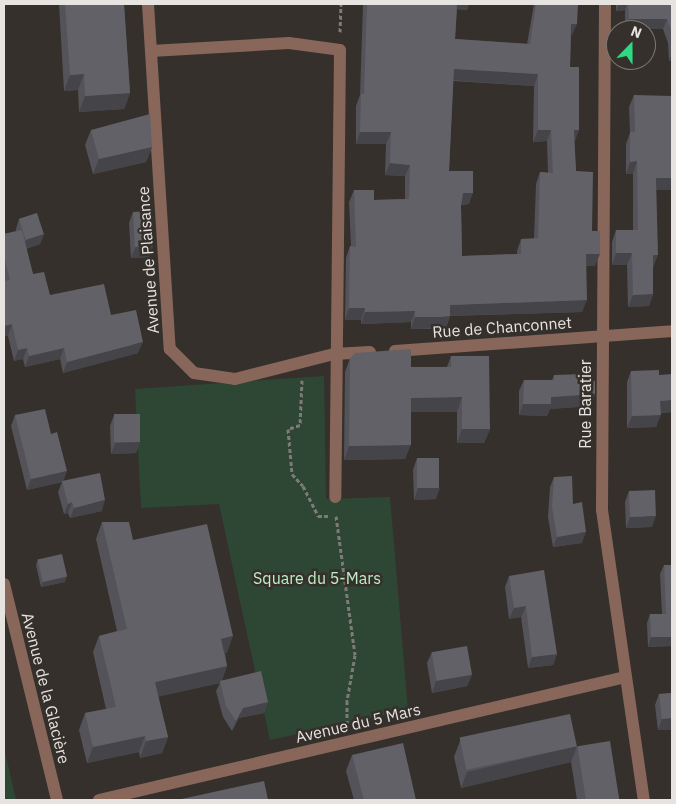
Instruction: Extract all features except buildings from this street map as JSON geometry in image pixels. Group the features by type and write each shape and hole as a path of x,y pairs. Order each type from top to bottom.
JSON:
{"street":[{"name":"Avenue de Plaisance","path":"148,4 170,349 194,373 235,380 334,354"},
{"name":"Rue Baratier","path":"605,4 601,336 602,510 644,800"},
{"path":"151,51 289,43 340,50 334,354 335,497"},
{"name":"Rue de Chanconnet","path":"334,354 672,332"},
{"name":"Avenue de la Glacière","path":"4,584 57,800"},
{"name":"Avenue du 5 Mars","path":"99,800 137,796 348,742 625,677"}],"path":[{"path":"340,50 341,4"},
{"path":"305,361 300,425 288,429 292,474 303,486 318,516 338,516 355,655 347,701 348,742"}],"green space":[{"name":"Square du 5-Mars","path":"324,376 326,499 390,497 408,710 270,740 219,504 141,508 135,389"},
{"path":"4,747 16,800 4,800"}]}
